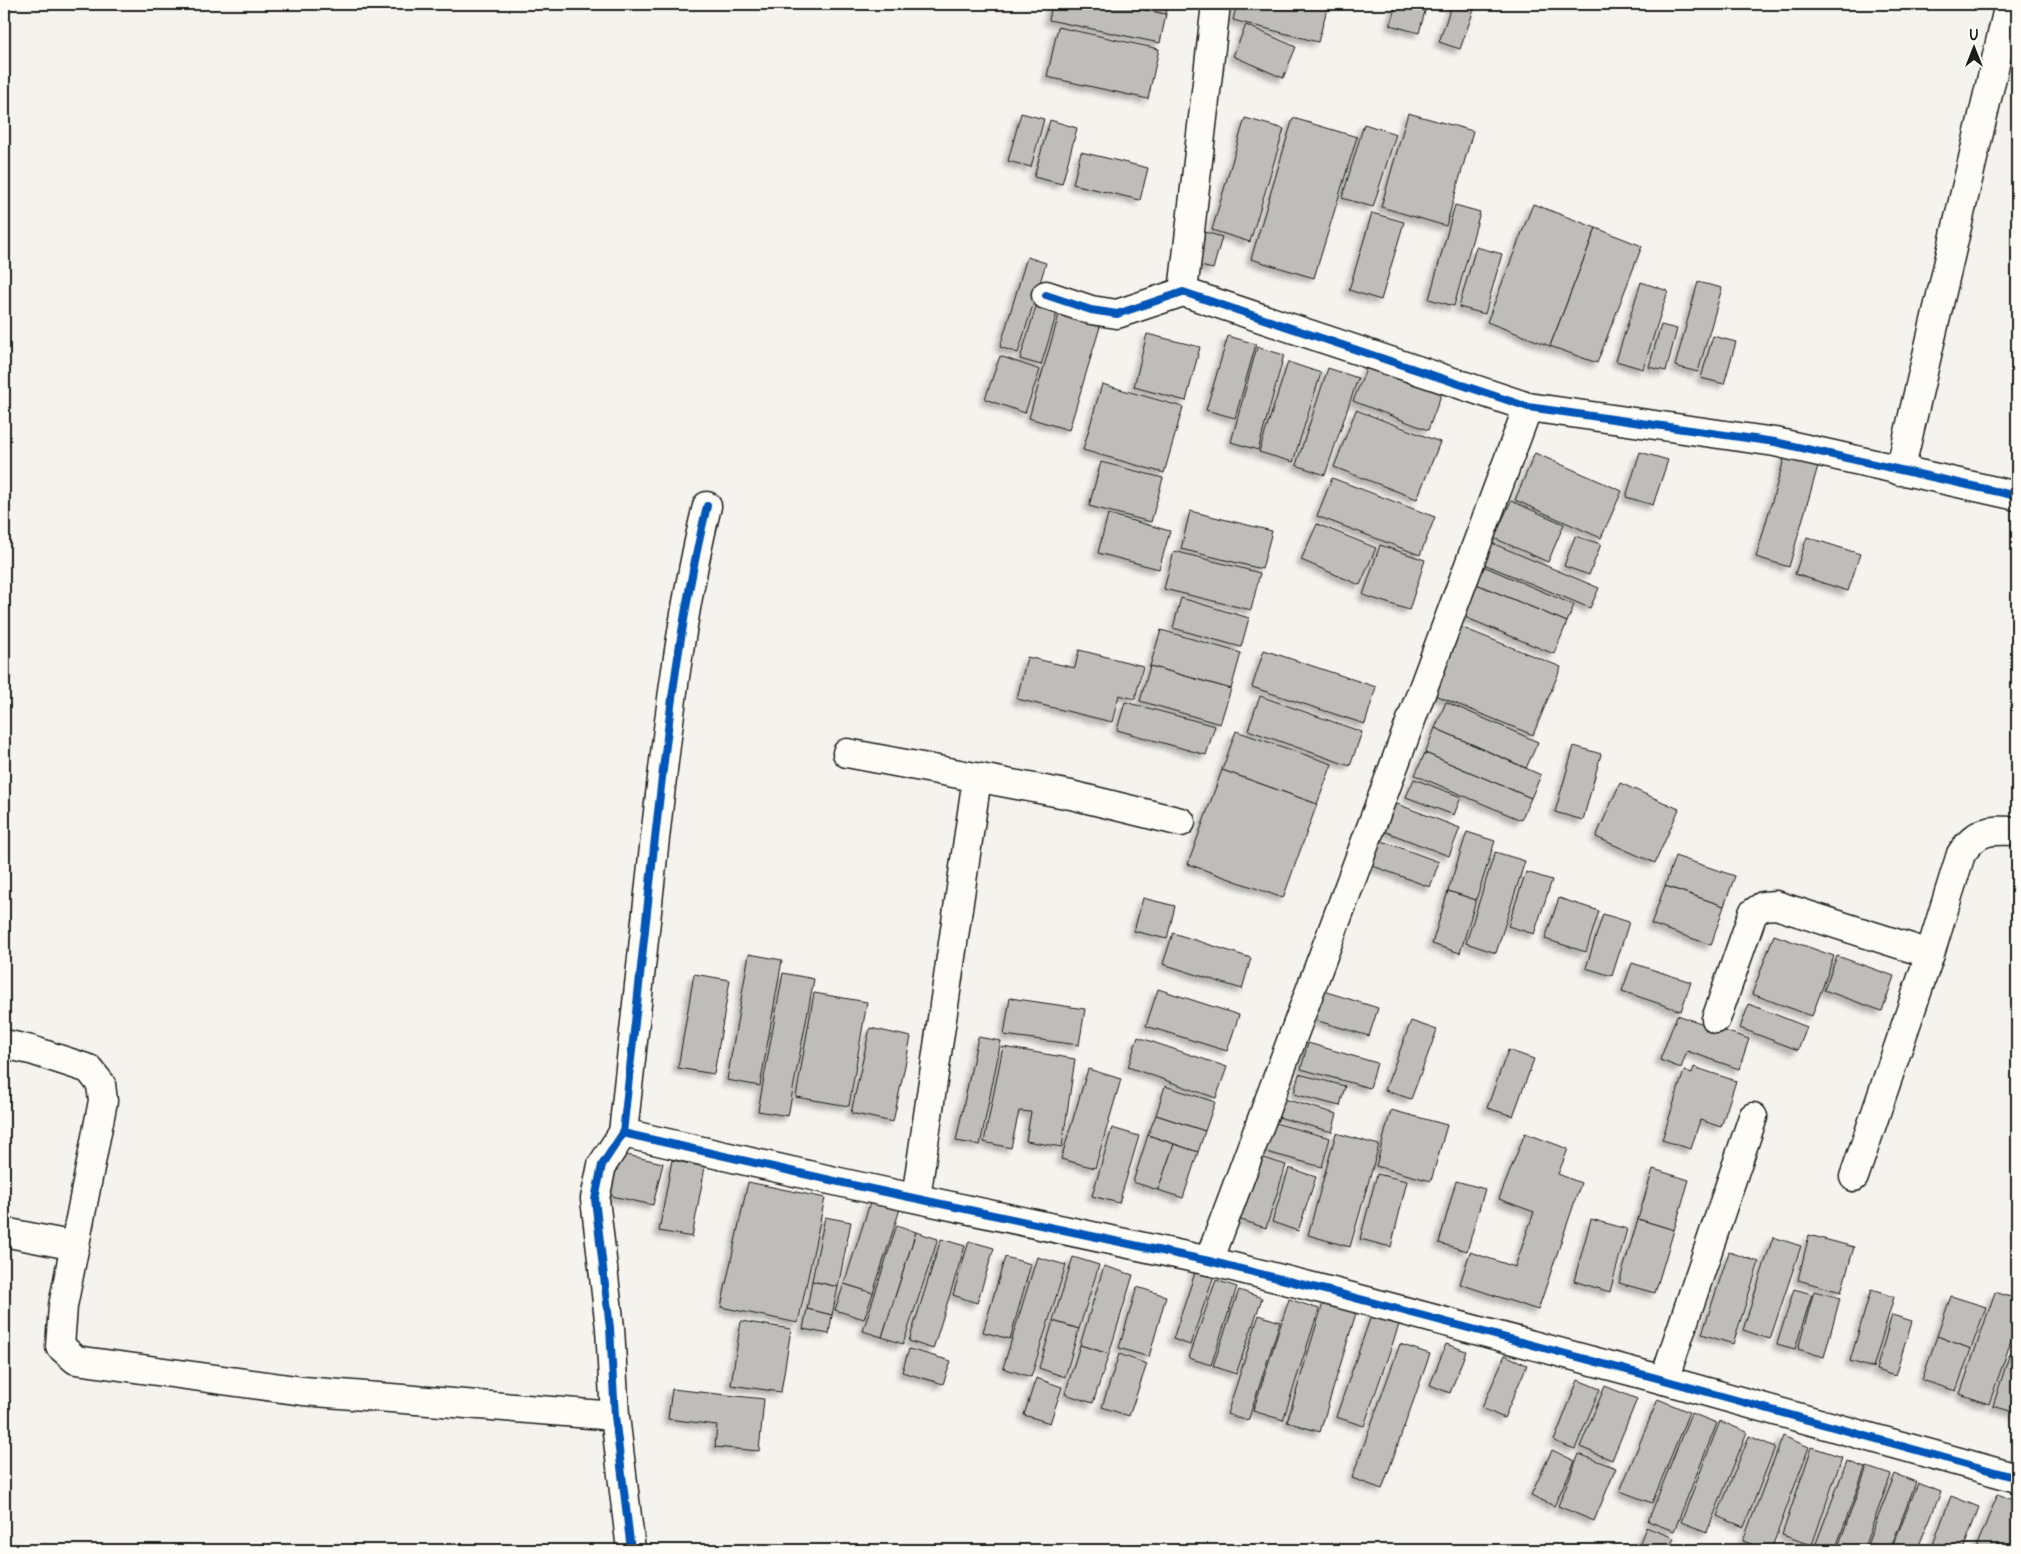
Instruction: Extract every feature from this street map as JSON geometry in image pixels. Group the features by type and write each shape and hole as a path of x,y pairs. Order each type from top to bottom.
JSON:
{"street":[{"path":"1183,292 1216,4"},
{"path":"1900,471 2010,4"},
{"path":"1046,295 1091,310 1117,314 1183,292 1528,407 1775,442 2017,496"},
{"path":"1209,1261 1528,407"},
{"path":"631,1550 615,1416 610,1328 595,1199 602,1165 623,1133 677,658 692,567 707,506"},
{"path":"847,753 1071,795 1181,822"},
{"path":"916,1198 976,778"},
{"path":"1854,1177 1930,954 1961,854 1971,840 1991,830 2017,831"},
{"path":"1716,1019 1753,913 1763,906 1776,905 1930,954"},
{"path":"4,1044 31,1050 89,1068 101,1084 103,1101 63,1306 60,1346 76,1360 303,1392 615,1416"},
{"path":"1664,1380 1753,1117"},
{"path":"623,1133 1209,1261 1664,1380 2017,1478"},
{"path":"4,1232 75,1246"}],"building":[{"path":"1052,4 1116,4 1166,14 1160,43 1049,20"},
{"path":"1116,4 1168,4 1166,14"},
{"path":"1237,4 1306,4 1327,9 1318,42 1233,20"},
{"path":"1396,4 1427,4 1419,33 1390,25"},
{"path":"1452,4 1476,4 1460,49 1439,42"},
{"path":"1246,25 1296,47 1283,78 1233,56"},
{"path":"1058,27 1159,49 1148,99 1047,77"},
{"path":"1021,113 1044,119 1031,167 1008,161"},
{"path":"1408,113 1473,131 1446,226 1381,207"},
{"path":"1245,118 1284,129 1250,242 1212,230"},
{"path":"1293,118 1357,137 1314,278 1251,259"},
{"path":"1050,120 1077,128 1062,184 1034,177"},
{"path":"1364,124 1396,134 1373,207 1342,198"},
{"path":"1081,152 1148,168 1140,200 1073,184"},
{"path":"1533,204 1596,228 1550,346 1487,322"},
{"path":"1455,205 1480,212 1454,306 1429,299"},
{"path":"1372,213 1404,222 1381,300 1349,290"},
{"path":"1596,228 1642,246 1597,363 1550,346"},
{"path":"1205,232 1222,237 1213,269 1196,265"},
{"path":"1476,247 1502,254 1485,314 1459,307"},
{"path":"1027,257 1046,263 1018,353 1000,347"},
{"path":"1641,282 1668,291 1643,369 1616,361"},
{"path":"1698,282 1722,288 1698,372 1675,366"},
{"path":"1040,294 1061,300 1041,365 1020,359"},
{"path":"1061,308 1102,320 1069,430 1029,418"},
{"path":"1661,325 1677,329 1666,371 1649,367"},
{"path":"1147,334 1200,347 1186,401 1134,387"},
{"path":"1228,336 1256,344 1235,418 1206,410"},
{"path":"1713,336 1736,342 1724,384 1701,378"},
{"path":"1257,347 1284,355 1258,450 1231,442"},
{"path":"1000,356 1040,370 1025,413 985,399"},
{"path":"1288,362 1321,373 1293,462 1259,452"},
{"path":"1369,362 1443,390 1428,430 1353,401"},
{"path":"1328,368 1358,378 1325,475 1296,465"},
{"path":"1102,384 1183,407 1164,473 1083,450"},
{"path":"1356,410 1440,442 1417,499 1334,467"},
{"path":"1787,449 1820,459 1789,567 1756,557"},
{"path":"1640,452 1668,460 1653,505 1626,497"},
{"path":"1535,453 1622,491 1601,538 1515,500"},
{"path":"1101,462 1163,478 1151,522 1089,506"},
{"path":"1332,478 1435,517 1420,555 1317,516"},
{"path":"1511,501 1564,524 1548,562 1494,538"},
{"path":"1190,511 1272,531 1262,569 1181,549"},
{"path":"1108,514 1170,531 1159,569 1098,553"},
{"path":"1317,524 1376,548 1360,585 1301,560"},
{"path":"1575,536 1601,544 1589,575 1564,566"},
{"path":"1807,537 1860,554 1848,591 1795,574"},
{"path":"1487,541 1599,588 1590,608 1479,562"},
{"path":"1380,545 1425,560 1409,610 1363,595"},
{"path":"1174,551 1260,573 1251,610 1164,589"},
{"path":"1476,563 1574,605 1567,622 1469,581"},
{"path":"1469,581 1567,622 1554,654 1455,613"},
{"path":"1181,598 1249,618 1241,647 1173,628"},
{"path":"1453,624 1561,667 1533,735 1425,691"},
{"path":"1161,630 1241,653 1231,689 1150,666"},
{"path":"1079,650 1143,666 1135,699 1119,695 1112,722 1017,699 1027,657 1075,668"},
{"path":"1264,650 1376,687 1365,724 1252,687"},
{"path":"1150,666 1231,689 1220,724 1140,701"},
{"path":"1260,696 1362,732 1350,766 1248,730"},
{"path":"1125,702 1215,726 1206,755 1117,730"},
{"path":"1446,702 1538,742 1526,768 1435,728"},
{"path":"1435,728 1541,775 1531,798 1425,753"},
{"path":"1236,731 1332,764 1317,804 1222,770"},
{"path":"1574,746 1601,754 1583,820 1555,812"},
{"path":"1425,753 1531,798 1521,820 1415,775"},
{"path":"1222,770 1317,804 1283,898 1188,864"},
{"path":"1414,779 1461,797 1454,815 1406,797"},
{"path":"1620,783 1679,809 1655,863 1596,837"},
{"path":"1392,802 1460,828 1449,856 1381,830"},
{"path":"1467,832 1495,841 1476,900 1448,891"},
{"path":"1374,838 1439,862 1430,887 1365,863"},
{"path":"1495,852 1525,861 1496,953 1466,943"},
{"path":"1675,856 1735,876 1724,906 1665,886"},
{"path":"1526,872 1552,880 1534,934 1508,926"},
{"path":"1665,886 1724,906 1711,945 1651,924"},
{"path":"1448,891 1476,900 1460,953 1432,944"},
{"path":"1143,898 1175,906 1167,939 1134,931"},
{"path":"1559,898 1599,911 1586,952 1545,939"},
{"path":"1603,914 1629,922 1612,976 1586,968"},
{"path":"1173,933 1251,958 1242,989 1163,964"},
{"path":"1774,935 1834,956 1812,1016 1752,994"},
{"path":"749,954 782,960 760,1086 727,1080"},
{"path":"1837,956 1894,976 1882,1011 1824,990"},
{"path":"1632,963 1691,982 1681,1011 1622,991"},
{"path":"783,973 814,979 788,1116 758,1111"},
{"path":"694,974 730,980 714,1074 678,1068"},
{"path":"1158,989 1239,1015 1227,1051 1146,1026"},
{"path":"1317,989 1378,1008 1369,1036 1308,1018"},
{"path":"814,993 867,1002 849,1106 796,1097"},
{"path":"1010,998 1085,1009 1079,1045 1004,1035"},
{"path":"1749,1004 1807,1027 1798,1050 1740,1028"},
{"path":"1677,1015 1749,1039 1739,1069 1687,1051 1681,1068 1660,1060"},
{"path":"1411,1021 1437,1030 1411,1099 1385,1090"},
{"path":"870,1028 911,1037 893,1122 851,1113"},
{"path":"978,1037 1001,1041 980,1145 956,1141"},
{"path":"1138,1037 1227,1067 1216,1098 1128,1067"},
{"path":"1308,1043 1377,1063 1370,1088 1301,1069"},
{"path":"1003,1047 1075,1059 1062,1147 1026,1141 1031,1112 1019,1111 1011,1148 984,1142"},
{"path":"1508,1050 1534,1059 1513,1116 1487,1108"},
{"path":"1694,1067 1736,1081 1721,1127 1700,1120 1691,1149 1662,1140 1684,1071 1692,1073"},
{"path":"1088,1069 1121,1079 1095,1168 1061,1159"},
{"path":"1299,1074 1345,1086 1340,1106 1294,1094"},
{"path":"1165,1086 1215,1102 1205,1131 1156,1115"},
{"path":"1277,1097 1337,1114 1332,1132 1271,1115"},
{"path":"1391,1110 1447,1125 1431,1181 1376,1166"},
{"path":"1156,1115 1205,1131 1198,1152 1148,1135"},
{"path":"1267,1121 1330,1138 1322,1167 1259,1150"},
{"path":"1112,1128 1139,1136 1119,1203 1092,1196"},
{"path":"1336,1133 1379,1145 1350,1247 1308,1235"},
{"path":"1525,1133 1568,1149 1558,1174 1581,1183 1538,1310 1460,1284 1470,1252 1515,1267 1534,1212 1499,1199"},
{"path":"1148,1135 1174,1144 1158,1190 1133,1182"},
{"path":"1174,1144 1198,1152 1183,1198 1158,1190"},
{"path":"613,1152 663,1163 653,1205 603,1194"},
{"path":"1255,1155 1286,1165 1266,1228 1235,1218"},
{"path":"672,1160 705,1167 692,1237 659,1231"},
{"path":"1289,1168 1316,1177 1298,1231 1272,1222"},
{"path":"1653,1169 1689,1180 1674,1230 1638,1219"},
{"path":"1377,1174 1407,1181 1391,1247 1360,1239"},
{"path":"1456,1181 1485,1189 1467,1251 1439,1243"},
{"path":"748,1182 825,1198 798,1323 721,1307"},
{"path":"871,1200 900,1209 873,1293 844,1284"},
{"path":"825,1217 851,1222 838,1287 812,1281"},
{"path":"1591,1219 1627,1229 1610,1292 1574,1281"},
{"path":"1638,1219 1674,1230 1655,1293 1619,1283"},
{"path":"897,1225 916,1232 882,1337 863,1331"},
{"path":"916,1232 938,1239 903,1344 882,1337"},
{"path":"1809,1235 1854,1247 1841,1292 1798,1280"},
{"path":"1773,1237 1801,1246 1770,1339 1743,1330"},
{"path":"941,1239 965,1246 933,1349 909,1341"},
{"path":"969,1241 994,1248 977,1303 953,1295"},
{"path":"1729,1252 1759,1262 1733,1344 1702,1334"},
{"path":"1005,1257 1031,1264 1010,1339 983,1332"},
{"path":"1037,1257 1066,1265 1031,1377 1003,1368"},
{"path":"1073,1257 1099,1265 1079,1329 1053,1321"},
{"path":"1199,1261 1217,1267 1190,1345 1173,1339"},
{"path":"1104,1266 1133,1275 1109,1354 1080,1345"},
{"path":"1216,1280 1237,1287 1211,1365 1189,1358"},
{"path":"812,1281 838,1287 832,1315 807,1309"},
{"path":"844,1284 873,1293 864,1319 835,1310"},
{"path":"1137,1287 1166,1296 1149,1357 1119,1348"},
{"path":"1794,1289 1812,1294 1795,1349 1777,1344"},
{"path":"1239,1290 1262,1298 1236,1374 1213,1366"},
{"path":"1871,1290 1894,1297 1873,1368 1850,1361"},
{"path":"1814,1291 1840,1298 1824,1357 1798,1349"},
{"path":"1995,1292 2017,1299 2017,1324 1989,1404 1960,1394"},
{"path":"1951,1296 1986,1307 1971,1349 1937,1336"},
{"path":"1289,1299 1319,1309 1283,1420 1253,1411"},
{"path":"1323,1303 1356,1313 1320,1432 1287,1422"},
{"path":"807,1309 832,1315 829,1334 803,1329"},
{"path":"1373,1310 1401,1319 1364,1426 1336,1417"},
{"path":"1259,1315 1280,1322 1248,1421 1227,1414"},
{"path":"1892,1315 1912,1321 1895,1376 1876,1370"},
{"path":"741,1321 791,1329 781,1392 731,1385"},
{"path":"1053,1321 1079,1329 1065,1377 1039,1368"},
{"path":"1937,1336 1971,1349 1956,1391 1922,1380"},
{"path":"1400,1344 1430,1354 1382,1489 1352,1478"},
{"path":"1446,1344 1466,1351 1450,1393 1430,1385"},
{"path":"1080,1345 1109,1354 1093,1403 1065,1394"},
{"path":"909,1349 951,1361 943,1384 902,1372"},
{"path":"2010,1353 2017,1355 2017,1413 1993,1406"},
{"path":"1119,1354 1147,1364 1129,1416 1102,1407"},
{"path":"1505,1355 1527,1365 1504,1418 1482,1408"},
{"path":"1036,1378 1062,1387 1050,1423 1024,1415"},
{"path":"1578,1380 1600,1389 1575,1449 1554,1441"},
{"path":"1605,1386 1637,1399 1612,1460 1580,1447"},
{"path":"672,1389 764,1399 759,1451 715,1447 717,1425 668,1419"},
{"path":"1658,1399 1689,1412 1652,1503 1620,1491"},
{"path":"1691,1413 1717,1423 1674,1531 1648,1521"},
{"path":"1720,1421 1747,1432 1707,1532 1681,1522"},
{"path":"1749,1436 1775,1447 1744,1527 1717,1516"},
{"path":"1783,1436 1809,1447 1771,1550 1768,1550 1743,1541"},
{"path":"1812,1447 1842,1457 1812,1545 1782,1535"},
{"path":"1552,1450 1575,1461 1554,1506 1531,1495"},
{"path":"1579,1454 1616,1468 1594,1521 1558,1506"},
{"path":"1847,1461 1865,1468 1835,1550 1814,1549"},
{"path":"1867,1467 1891,1475 1863,1550 1837,1550"},
{"path":"1895,1474 1916,1482 1890,1550 1865,1550"},
{"path":"1918,1483 1941,1492 1917,1550 1891,1550"},
{"path":"1998,1494 2017,1502 2017,1550 1975,1550"},
{"path":"1951,1496 1979,1507 1963,1550 1931,1550"},
{"path":"1646,1527 1674,1538 1669,1550 1637,1550"}],"cycle path":[{"path":"1046,295 1091,310 1117,314 1183,292 1528,407 1775,442 2017,496"},
{"path":"631,1550 615,1416 610,1328 595,1199 602,1165 623,1133 669,718 689,590 707,506"},
{"path":"623,1133 848,1184 1209,1261 1664,1380 2017,1478"}]}
